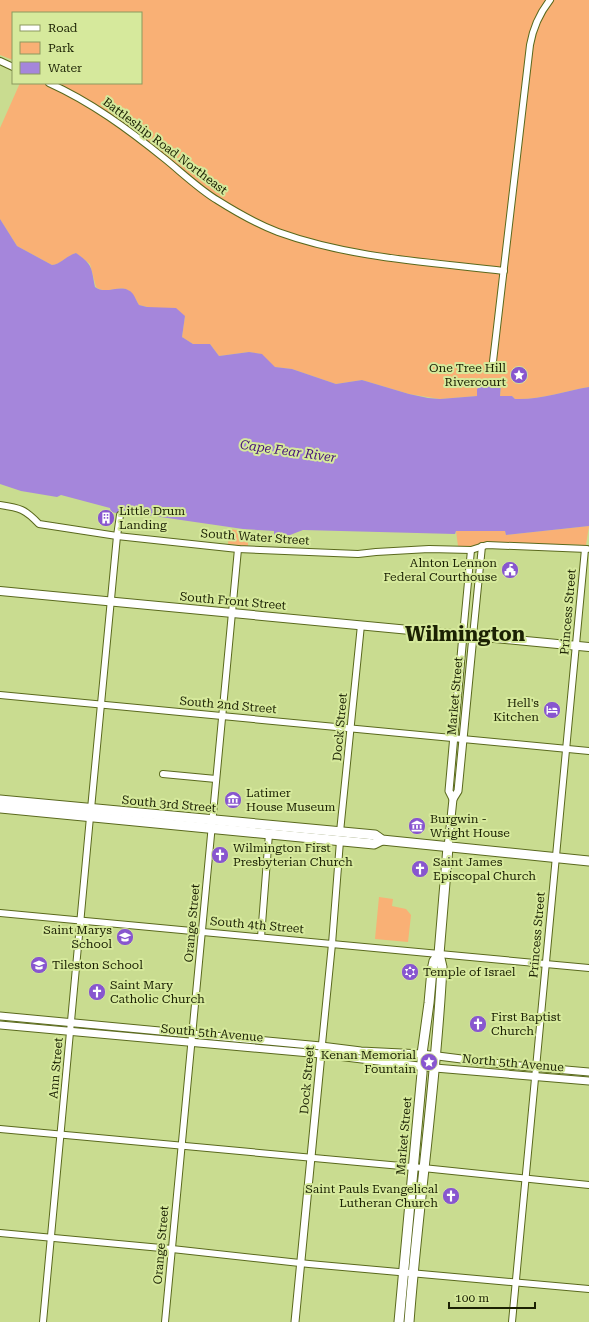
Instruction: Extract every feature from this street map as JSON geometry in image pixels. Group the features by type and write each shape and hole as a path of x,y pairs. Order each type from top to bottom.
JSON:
{"main road":[{"name":"South Front Street","path":"0,592 589,647"},
{"name":"South 3rd Street","path":"0,800 91,813"},
{"name":"South 3rd Street","path":"0,808 91,813 340,836"},
{"name":"South 3rd Street","path":"212,824 269,834 340,836 375,835 382,840 589,861"},
{"name":"Market Street","path":"418,1168 435,1068 442,967 440,954 448,847"},
{"name":"Market Street","path":"399,1322 408,1272 418,1168 422,1054 432,970 434,960 440,954"},
{"name":"Market Street","path":"408,1272 409,1322"}],"street":[{"path":"492,370 531,38 538,17 550,0"},
{"path":"0,61 12,67"},
{"name":"Battleship Road Northeast","path":"51,84 100,110 127,129 215,199 268,227 306,241 340,250 504,271"},
{"name":"South Water Street","path":"0,504 20,508 30,514 39,524 117,536 238,549 358,554 429,549 471,550"},
{"name":"Ann Street","path":"43,1322 120,515"},
{"path":"471,550 487,545 587,549"},
{"name":"Market Street","path":"448,847 453,799 458,791 482,546"},
{"name":"Orange Street","path":"165,1322 238,549"},
{"name":"Princess Street","path":"512,1322 555,858 587,549"},
{"name":"Market Street","path":"453,799 449,791 471,550"},
{"name":"Dock Street","path":"295,1322 320,1054 332,944 340,836 361,625"},
{"name":"South 2nd Street","path":"0,695 589,751"},
{"path":"163,774 216,779"},
{"path":"261,937 269,834"},
{"name":"South 4th Street","path":"0,913 589,968"},
{"name":"South 5th Avenue","path":"0,1016 361,1051 422,1054"},
{"name":"South 5th Avenue","path":"0,1025 320,1054 422,1067"},
{"name":"North 5th Avenue","path":"422,1054 536,1068 589,1072"},
{"name":"North 5th Avenue","path":"422,1067 589,1081"},
{"path":"0,1129 418,1168 589,1186"},
{"path":"0,1233 589,1289"}],"green space":[{"path":"0,0 589,0 589,387 543,397 515,399 512,396 500,396 501,384 493,384 477,396 440,399 409,394 362,380 336,384 292,369 274,367 261,354 249,352 219,356 210,344 193,344 182,337 185,316 139,305 128,290 120,288 105,290 96,287 90,264 76,253 52,265 17,246 0,219 0,128 20,84 142,84 142,12 12,12 12,60 0,55"},
{"path":"589,526 586,545 486,542 471,547 458,546 456,531 505,531 506,535"},
{"path":"230,529 248,532 248,546 228,544"},
{"path":"379,897 393,899 392,906 406,909 411,915 408,942 375,939"}],"water":[{"name":"Cape Fear River","path":"0,219 17,246 52,265 76,253 86,261 90,267 95,287 105,290 120,288 129,290 139,305 147,307 176,308 185,316 182,337 193,344 210,344 219,356 249,352 262,354 275,367 292,369 336,384 362,380 428,398 440,399 477,396 477,389 483,384 501,384 500,396 512,396 515,399 543,397 589,387 589,526 506,535 505,531 456,531 455,534 303,530 290,535 274,535 274,531 243,529 126,512 116,513 111,512 110,508 61,495 57,497 21,491 0,484"}],"place":[{"name":"One Tree Hill Rivercourt","path":"519,375"},
{"name":"Little Drum Landing","path":"106,518"},
{"name":"Alnton Lennon Federal Courthouse","path":"510,570"},
{"name":"Hell's Kitchen","path":"552,710"},
{"name":"Latimer House Museum","path":"233,800"},
{"name":"Burgwin - Wright House","path":"417,826"},
{"name":"Wilmington First Presbyterian Church","path":"220,855"},
{"name":"Saint James Episcopal Church","path":"420,869"},
{"name":"Saint Marys School","path":"125,937"},
{"name":"Tileston School","path":"39,965"},
{"name":"Temple of Israel","path":"410,972"},
{"name":"Saint Mary Catholic Church","path":"97,992"},
{"name":"First Baptist Church","path":"478,1024"},
{"name":"Kenan Memorial Fountain","path":"429,1062"},
{"name":"Saint Pauls Evangelical Lutheran Church","path":"451,1196"}],"district":[{"name":"Wilmington","path":"465,634"}]}
